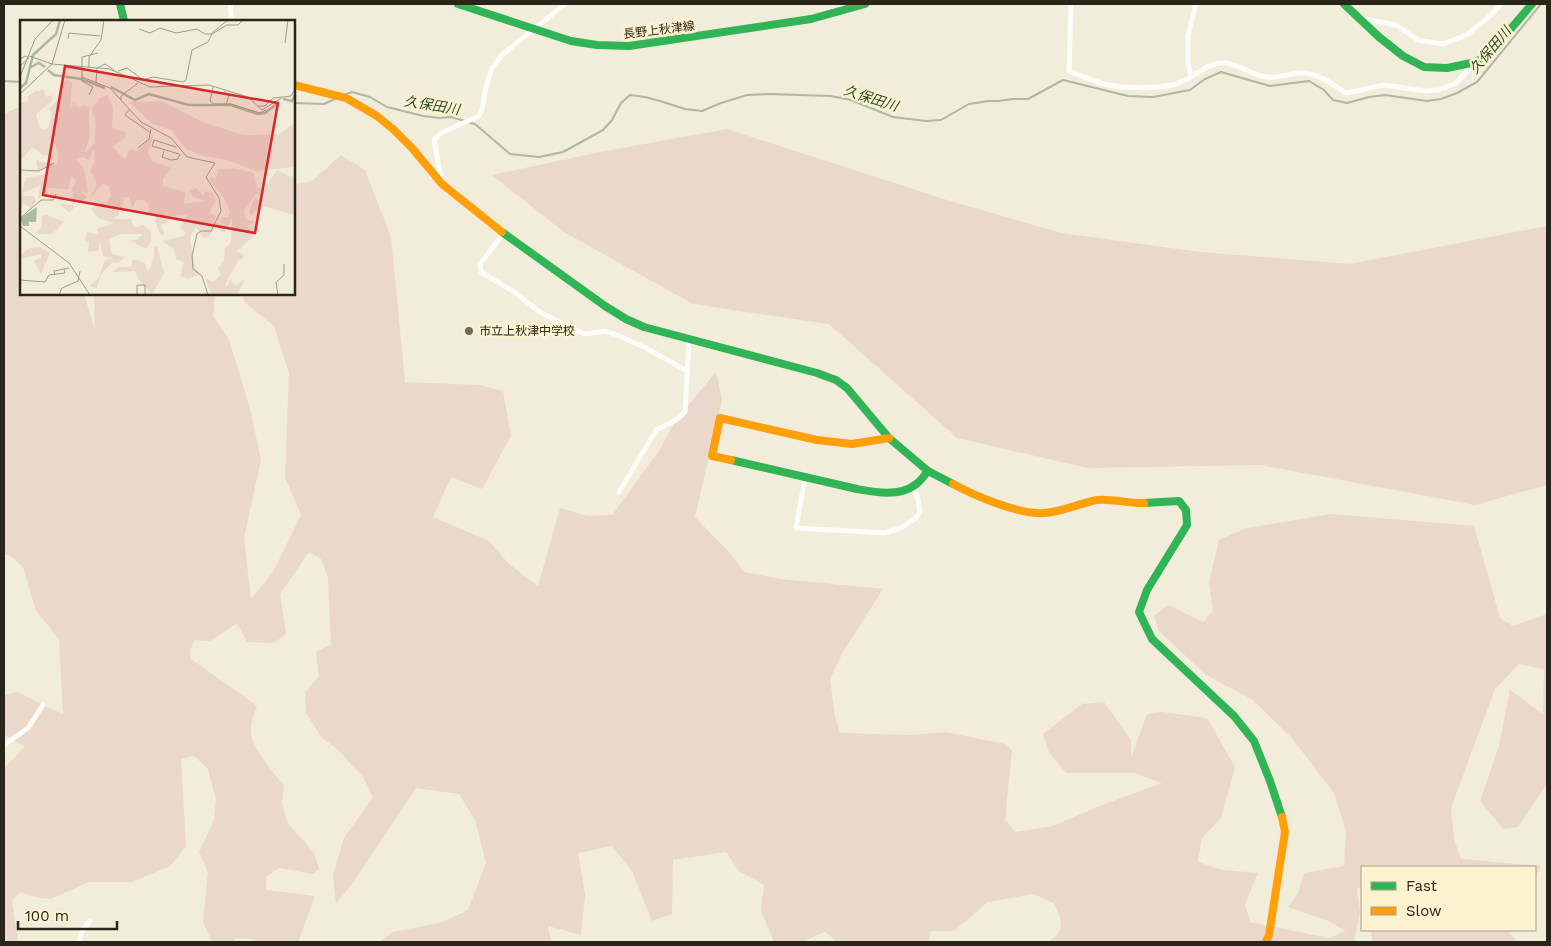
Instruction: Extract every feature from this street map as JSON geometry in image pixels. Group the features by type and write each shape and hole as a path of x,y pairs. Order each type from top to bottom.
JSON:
{"street":[{"path":"120,4 124,20"},
{"path":"230,4 232,20"},
{"name":"長野上秋津線","path":"458,4 571,41 597,45 629,46 811,20 865,4"},
{"path":"442,184 434,140 441,133 479,116 492,68 502,55 565,4"},
{"path":"1071,4 1069,71 1104,84 1136,88 1177,84 1212,65 1225,63 1259,76 1272,78 1302,73 1321,77 1346,93 1384,85 1425,91 1439,90 1456,83 1476,62 1490,54 1532,4"},
{"path":"1191,76 1188,63 1188,35 1196,4"},
{"path":"1344,4 1379,37 1403,56 1424,67 1447,68 1476,62"},
{"path":"1359,18 1396,25 1418,40 1443,44 1468,34 1490,16 1500,4"},
{"path":"295,85 346,98 377,116 412,148 442,184 504,234 557,273 626,319 644,327 817,373 836,380 847,388 888,438 928,471 973,495 1032,513 1046,513 1099,500 1134,504 1179,501 1186,510 1186,525 1147,590 1139,612 1152,639 1234,716 1254,741 1270,781 1285,832 1269,934 1266,942"},
{"path":"504,234 480,264 481,272 514,292 544,314 570,328 585,334 605,331 617,335 646,348 687,371"},
{"path":"619,492 656,430 676,420 685,412 688,339"},
{"path":"888,438 852,444 818,440 720,418 712,456 875,492 906,490 913,486 928,471"},
{"path":"805,478 796,528 885,533 901,528 915,519 920,512 913,486"},
{"path":"4,745 28,728 43,706"},
{"path":"79,942 82,931 90,921"}],"shaded area":[{"path":"20,106 20,295 84,295 95,331 94,295 215,295 213,316 229,340 250,408 261,460 244,538 251,599 273,572 301,515 285,477 289,373 274,326 244,302 243,295 295,295 295,184 312,181 341,155 365,170 391,237 405,382 479,385 503,391 511,436 482,489 451,477 433,517 489,541 509,564 538,586 560,508 588,516 612,515 659,451 676,420 716,372 722,400 695,517 729,552 744,572 781,579 883,589 844,650 830,679 835,717 840,733 912,735 945,732 1005,744 1012,750 1005,819 1015,832 1053,826 1102,805 1162,783 1134,773 1066,773 1049,752 1043,734 1082,704 1104,702 1131,740 1131,758 1147,714 1162,712 1207,718 1235,767 1221,818 1202,838 1198,862 1223,870 1258,873 1245,904 1250,922 1329,938 1346,931 1326,920 1288,907 1298,893 1304,873 1344,866 1346,831 1334,793 1291,737 1253,700 1206,675 1159,631 1154,616 1168,605 1203,622 1213,611 1209,582 1219,540 1246,528 1330,514 1474,526 1500,618 1513,626 1547,614 1547,784 1518,827 1503,829 1480,801 1499,746 1510,690 1543,714 1544,669 1519,664 1495,689 1451,808 1454,839 1461,859 1541,866 1536,875 1536,866 1361,866 1361,886 1357,889 1360,911 1354,942 1049,942 1060,929 1059,915 1054,903 1033,894 988,902 954,931 931,931 929,942 835,942 825,932 802,942 774,942 761,911 764,885 739,871 726,852 673,860 672,914 652,921 632,871 612,846 578,853 585,895 581,935 548,926 551,942 380,942 392,932 440,923 468,910 486,863 475,820 459,794 416,788 354,881 336,904 333,875 344,838 373,797 363,777 336,748 322,738 306,713 305,692 319,677 316,652 331,644 328,578 321,559 309,552 280,594 286,634 274,643 247,642 237,623 210,641 195,640 190,650 191,659 257,706 252,719 252,739 264,760 284,786 282,803 287,822 314,853 319,869 313,874 279,868 266,877 266,890 315,896 298,942 260,942 252,939 235,938 235,942 212,942 203,922 208,872 199,852 214,820 216,800 208,769 194,756 181,759 186,847 170,866 132,882 89,882 51,899 39,898 20,892 12,901 18,942 4,942 4,768 25,747 4,734 4,695 18,692 63,714 59,639 36,611 23,567 9,555 4,555 4,114"},
{"path":"727,129 947,200 1061,233 1200,252 1350,264 1547,226 1547,485 1475,505 1260,465 1088,468 957,438 829,324 693,304 564,232 492,175 600,152"},
{"path":"1371,931 1508,931 1517,942 1372,942"}],"waterway":[{"name":"久保田川","path":"470,123 475,124 510,154 539,157 563,152 603,130 612,120 621,103 630,95 645,97 685,109 702,111 747,95 831,96 851,100 893,117 926,121 941,120 969,104 1028,99 1063,80 1128,96 1153,97 1190,90 1205,79 1221,72 1270,86 1309,81 1324,90 1333,100 1347,103 1385,95 1427,101 1441,99 1457,93 1477,82 1541,4"},
{"name":"久保田川","path":"4,81 20,82"},
{"name":"久保田川","path":"344,95 352,92 370,97 387,107 423,116 451,117 465,121"},
{"name":"久保田川","path":"295,103 324,104 337,98"}],"traffic: fast":[{"path":"120,4 124,20"},
{"path":"458,4 571,41 597,45 629,46 811,19 865,4"},
{"path":"1344,4 1379,37 1403,56 1424,67 1447,68 1476,62 1490,53 1532,4"},
{"path":"502,232 605,306 644,327 817,373 836,380 847,388 889,438 928,471 953,484"},
{"path":"731,460 857,489 879,492 909,489 919,482 928,471"},
{"path":"1144,503 1179,501 1186,510 1187,525 1147,590 1139,612 1152,639 1234,716 1254,741 1282,817"}],"traffic: slow":[{"path":"295,85 346,98 377,116 412,148 442,184 502,232"},
{"path":"731,460 712,456 720,418 817,440 852,444 889,438"},
{"path":"953,484 998,504 1034,513 1057,511 1097,500 1144,503"},
{"path":"1266,942 1269,935 1285,832 1282,817"}],"place":[{"name":"市立上秋津中学校","path":"469,331"}]}
